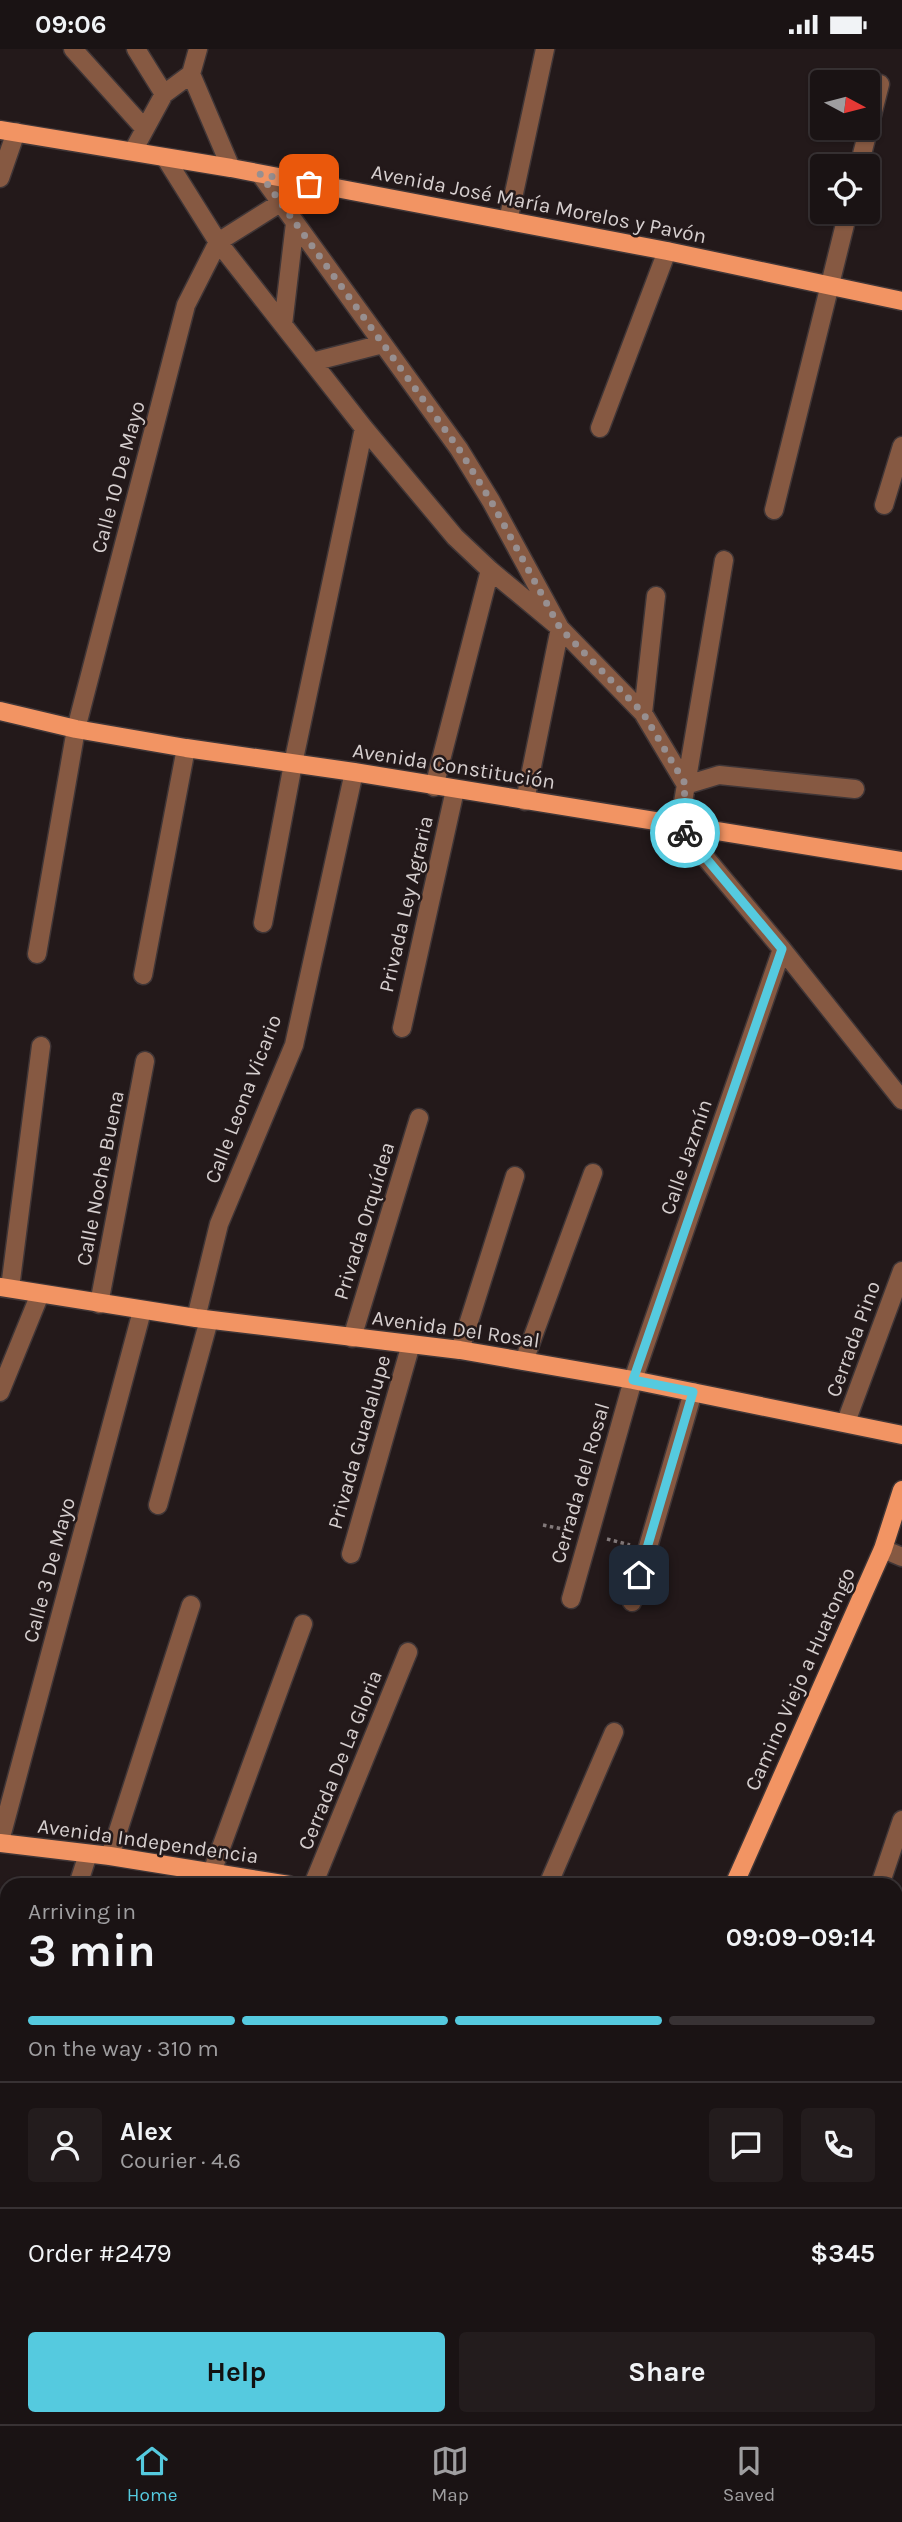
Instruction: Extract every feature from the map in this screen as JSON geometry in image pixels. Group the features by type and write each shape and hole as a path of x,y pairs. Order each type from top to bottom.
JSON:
{"main road":[{"name":"Avenida José María Morelos y Pavón","path":"8,131 231,168 667,251 902,301"},
{"name":"Avenida Constitución","path":"1,714 186,748 354,772 902,861"},
{"name":"Avenida Del Rosal","path":"5,1287 142,1311 460,1350 633,1380 902,1435"},
{"name":"Camino Viejo a Huatongo","path":"737,1878 883,1549 902,1490"},
{"name":"Avenida Independencia","path":"0,1842 248,1878"}],"street":[{"path":"73,49 145,129"},
{"path":"136,49 164,94"},
{"path":"133,151 164,94 191,73 198,49"},
{"path":"508,221 544,49"},
{"path":"191,73 231,168"},
{"path":"0,178 8,131"},
{"path":"166,159 218,242 364,428 455,537 560,628 643,713 686,785"},
{"path":"260,174 459,449 491,501 560,628 525,801"},
{"path":"218,242 280,203"},
{"path":"283,324 295,223"},
{"path":"774,510 845,224"},
{"name":"Calle 10 De Mayo","path":"37,954 76,729 186,305 218,242"},
{"path":"600,428 667,251"},
{"path":"312,362 383,344"},
{"path":"263,923 293,764 364,428"},
{"path":"884,505 902,446"},
{"path":"724,560 679,826 782,949 902,1100"},
{"name":"Privada Ley Agraria","path":"435,787 490,570"},
{"path":"643,713 656,596"},
{"path":"143,975 186,748"},
{"name":"Calle Leona Vicario","path":"158,1505 202,1319 219,1224 294,1045 354,772"},
{"path":"686,785 719,775 855,789"},
{"name":"Privada Ley Agraria","path":"402,1028 455,790"},
{"name":"Calle Jazmín","path":"633,1380 782,949"},
{"path":"5,1287 41,1046"},
{"name":"Calle Noche Buena","path":"99,1304 145,1061"},
{"name":"Privada Orquídea","path":"352,1338 419,1118"},
{"path":"524,1361 593,1173"},
{"path":"460,1350 515,1176"},
{"name":"Cerrada Pino","path":"846,1422 902,1271"},
{"path":"0,1392 40,1294"},
{"name":"Calle 3 De Mayo","path":"0,1842 142,1311"},
{"name":"Privada Guadalupe","path":"351,1554 411,1344"},
{"name":"Cerrada del Rosal","path":"571,1598 633,1380"},
{"path":"632,1602 693,1392"},
{"path":"883,1549 902,1556"},
{"path":"110,1856 191,1605"},
{"path":"212,1872 303,1625"},
{"name":"Cerrada De La Gloria","path":"316,1878 408,1652"},
{"path":"551,1878 614,1732"},
{"path":"882,1878 902,1820"},
{"path":"80,1878 88,1854"}],"way so far":[{"path":"309,184 260,174 459,449 491,501 560,628 643,713 686,785 679,826 685,833"}],"route":[{"path":"639,1575 693,1392 633,1380 782,949 685,833"}]}
